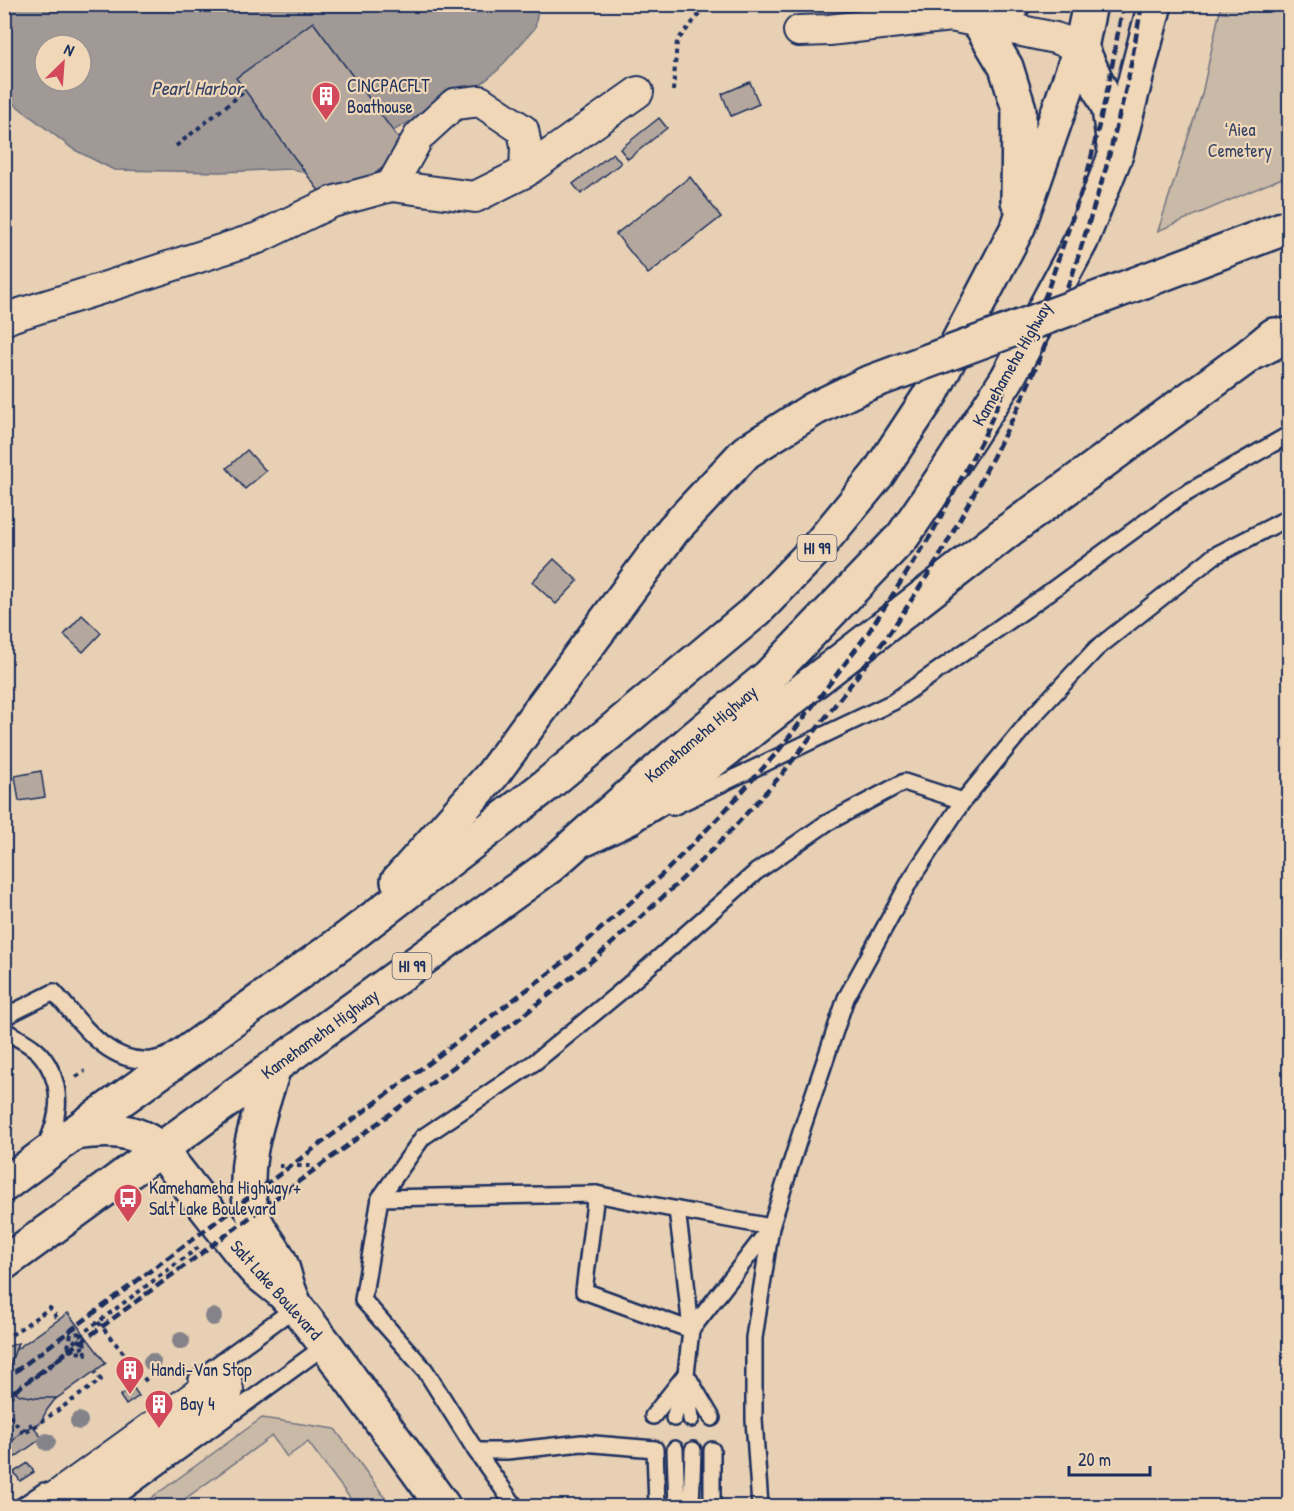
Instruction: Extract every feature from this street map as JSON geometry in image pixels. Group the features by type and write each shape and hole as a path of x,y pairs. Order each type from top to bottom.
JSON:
{"main road":[{"path":"1013,4 979,22 1006,67 1019,109 1018,227"},
{"name":"HI 99","path":"4,1185 345,940 557,777 757,610 809,556 878,474 932,392 1018,227 1082,47 1090,4"},
{"name":"Kamehameha Highway","path":"4,1263 550,866 692,740 769,676 903,536 1007,379 1081,241 1116,154 1155,4"},
{"path":"1082,47 1109,109 1116,154"},
{"path":"345,940 492,775 673,530 746,453 814,409 866,384 1290,226"},
{"path":"550,866 681,785 1010,530 1251,354 1290,322"},
{"path":"1251,354 1290,334"},
{"path":"274,1067 252,1146 249,1166 249,1197 256,1222 280,1262 296,1307"},
{"name":"Salt Lake Boulevard","path":"74,1133 100,1130 122,1132 151,1141 160,1149 250,1264 296,1307 443,1506"}],"street":[{"path":"800,31 829,30 951,16 1082,47"},
{"path":"4,320 258,238 332,202 391,186 474,197 525,172 639,92"},
{"path":"391,186 419,136 454,104 480,101 523,130 526,146 525,172"},
{"path":"43,1506 216,1382 222,1381 227,1384 226,1396 73,1506"}],"lane":[{"path":"550,866 893,702 1029,607 1178,498 1290,434"},
{"path":"760,1506 754,1420 754,1338 771,1227 846,998 911,879 963,801 1035,714 1096,649 1214,556 1290,517"},
{"path":"515,1506 476,1451 425,1370 363,1300 380,1198 423,1137 535,1062 619,993 756,872 825,824 904,782 963,801"},
{"path":"4,1017 54,992 104,1046 130,1058 151,1060 173,1056 207,1038"},
{"path":"4,1030 40,1054 56,1083 58,1097 56,1118 36,1162"},
{"path":"380,1198 596,1194 771,1227"},
{"path":"596,1194 584,1291 691,1330"},
{"path":"674,1418 686,1374 691,1330 677,1210"},
{"path":"691,1330 771,1227"},
{"path":"22,1506 296,1307"},
{"path":"105,1506 326,1345"},
{"path":"653,1416 686,1374"},
{"path":"686,1374 712,1418"},
{"path":"686,1374 691,1419"},
{"path":"476,1451 507,1451 582,1443 655,1449 657,1506"},
{"path":"675,1449 677,1506"},
{"path":"691,1506 693,1450"},
{"path":"712,1450 712,1506"}],"path":[{"path":"673,91 678,41 708,4"},
{"path":"176,146 245,91"},
{"path":"274,1167 311,1166"},
{"path":"4,1397 46,1369 83,1333 203,1243"},
{"path":"4,1340 50,1308 58,1319"},
{"path":"98,1322 148,1383"},
{"path":"68,1350 71,1334 83,1333"},
{"path":"68,1350 82,1348 83,1333"},
{"path":"4,1408 24,1434 101,1380 95,1372"},
{"path":"22,1431 32,1424"}],"green space":[{"name":"ʻAiea Cemetery","path":"1221,5 1289,5 1289,175 1158,231 1202,94"},
{"path":"262,1418 335,1429 391,1506 356,1506 308,1442 287,1457 272,1436 175,1506 140,1506"}],"water":[{"name":"Pearl Harbor","path":"4,5 545,5 538,9 535,28 497,71 477,87 398,128 319,176 291,169 220,172 114,170 73,149 5,97"}],"building":[{"name":"CINCPACFLT Boathouse","path":"313,22 407,150 330,206 236,78"},
{"path":"750,82 759,104 731,116 722,94"},
{"path":"659,118 667,128 628,159 620,149"},
{"path":"613,153 621,163 581,194 573,184"},
{"path":"690,177 721,217 648,274 616,234"},
{"path":"247,450 266,471 245,489 227,468"},
{"path":"554,559 578,581 556,604 532,582"},
{"path":"82,615 101,633 83,652 64,635"},
{"path":"41,771 45,797 19,801 15,776"},
{"path":"68,1313 106,1363 28,1419 42,1438 4,1465 4,1358"},
{"path":"18,1343 11,1362 11,1385 4,1386 4,1348"},
{"name":"Handi-Van Stop","path":"133,1387 139,1396 126,1405 120,1396"},
{"path":"14,1391 20,1395 36,1398 56,1398 40,1423 23,1430 9,1445 4,1447 4,1403 13,1396"},
{"path":"28,1463 34,1472 20,1481 14,1472"}],"railway":[{"path":"4,1380 560,965 666,871 722,814 780,749 868,633 931,535 985,434 1047,292 1087,175 1109,83 1123,4"},
{"path":"4,1399 520,1018 599,955 726,836 783,773 887,637 937,561 1017,410 1073,273 1106,168 1128,80 1142,4"}],"place":[{"name":"CINCPACFLT Boathouse","path":"326,122"},
{"name":"Kamehameha Highway + Salt Lake Boulevard","path":"128,1224"},
{"name":"Handi-Van Stop","path":"130,1396"},
{"name":"Bay 4","path":"159,1430"}]}
